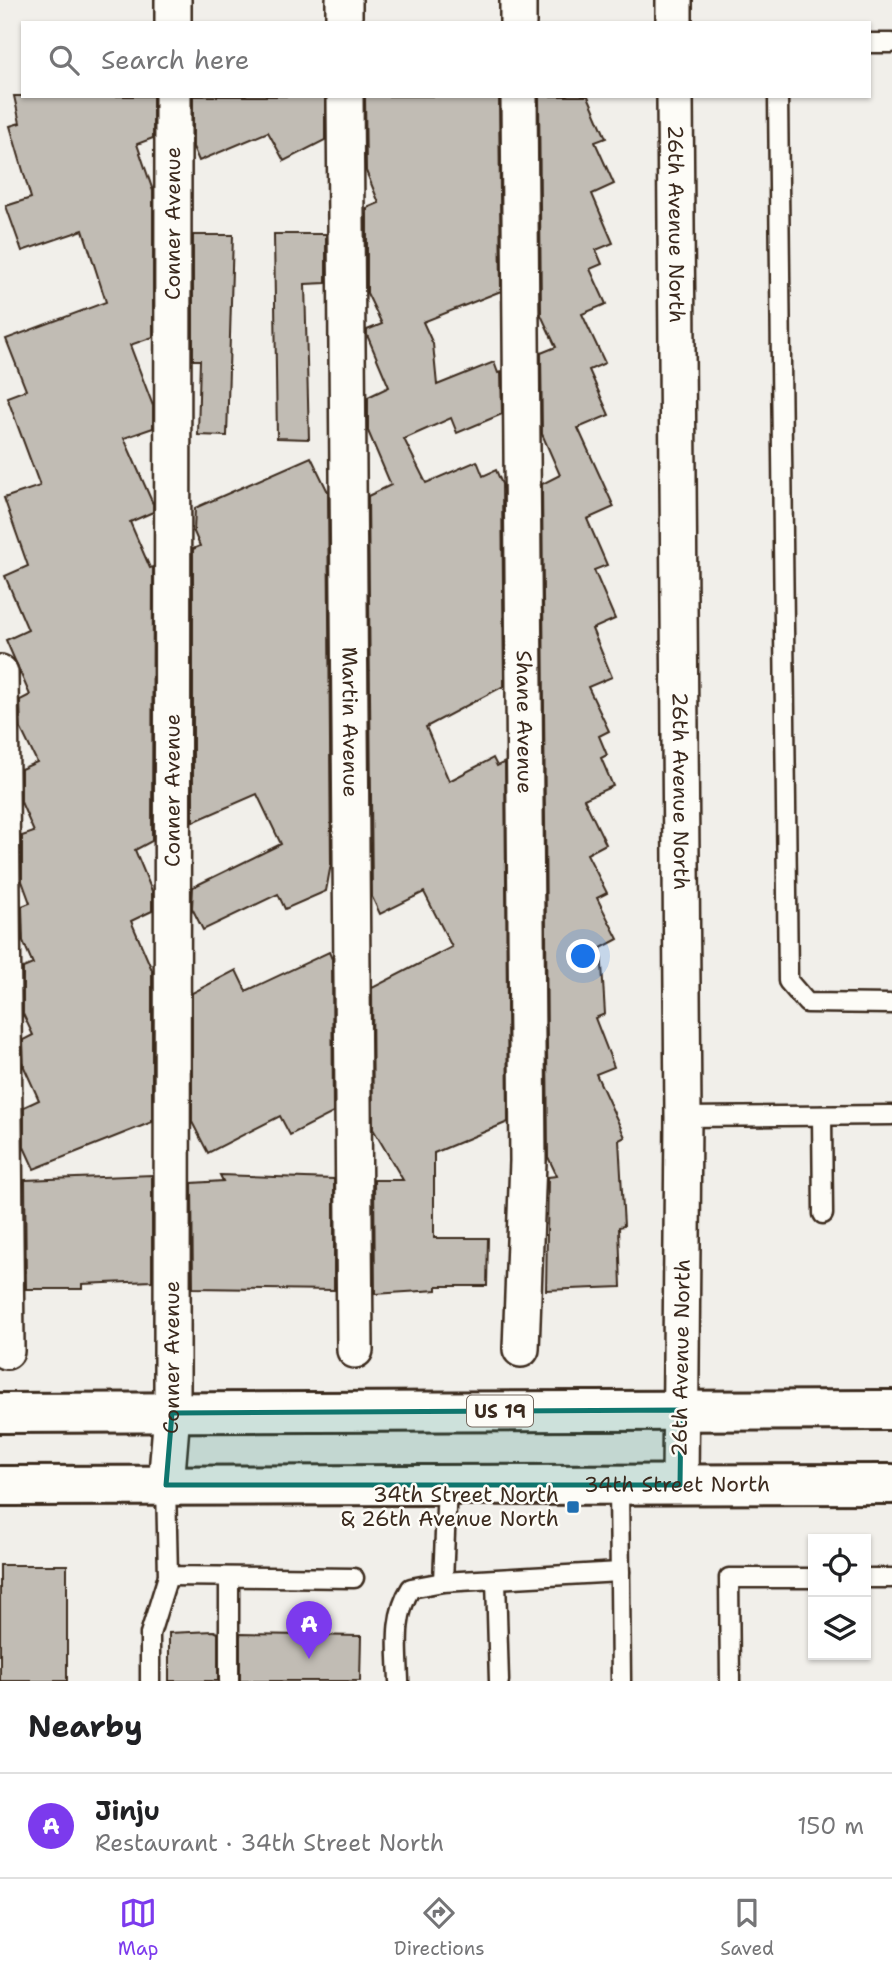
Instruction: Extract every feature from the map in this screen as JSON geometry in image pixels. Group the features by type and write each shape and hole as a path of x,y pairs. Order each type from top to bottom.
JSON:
{"highway":[{"name":"US 19","path":"0,1413 892,1410"},
{"name":"34th Street North","path":"0,1486 892,1484"}],"street":[{"path":"173,0 173,21"},
{"path":"344,0 344,21"},
{"path":"518,0 518,21"},
{"path":"674,0 674,21"},
{"name":"Conner Avenue","path":"166,1485 172,1413 173,98"},
{"name":"Martin Avenue","path":"345,98 355,1350"},
{"name":"Shane Avenue","path":"519,98 528,1147 521,1349"},
{"name":"26th Avenue North","path":"675,98 683,1116 680,1485"},
{"path":"0,673 6,1350"}],"lane":[{"path":"871,43 892,43"},
{"path":"778,98 788,981 807,1003 892,1004"},
{"path":"683,1116 892,1115"},
{"path":"822,1116 824,1214"},
{"path":"443,1582 447,1484"},
{"path":"150,1681 150,1634 168,1576 166,1485"},
{"path":"619,1485 621,1681"},
{"path":"399,1681 398,1619 402,1602 411,1588 443,1582 620,1572"},
{"path":"168,1576 354,1578"},
{"path":"229,1578 229,1681"},
{"path":"730,1681 729,1578 808,1578"},
{"path":"871,1578 892,1578"},
{"path":"496,1580 499,1681"}],"highlighted area":[{"path":"681,1410 680,1485 166,1485 172,1413"}],"building":[{"path":"14,96 153,98 153,138 137,144 153,191 153,337 130,345 153,406 153,428 124,438 153,504 153,512 130,522 150,568 153,567 152,841 135,850 152,891 152,911 131,921 152,970 152,1122 34,1169 24,1147 24,1107 39,1100 24,1067 23,1040 33,1035 23,1014 23,968 33,964 23,941 22,906 30,903 22,881 22,836 34,832 21,802 21,769 37,762 21,729 20,700 30,695 6,640 28,630 5,576 28,566 4,498 40,486 7,397 26,390 6,339 106,302 83,230 22,251 6,206 31,198 10,126 20,123"},
{"path":"193,98 325,98 325,140 284,161 268,132 199,161 193,147"},
{"path":"365,98 499,98 501,291 423,322 433,344 437,385 494,362 498,373 501,372 502,414 457,433 451,418 404,439 426,483 477,461 483,476 496,470 502,484 504,686 426,727 449,781 493,758 497,766 505,762 508,1122 434,1153 434,1238 488,1238 487,1286 437,1286 437,1290 375,1294 374,1180 403,1180 373,1129 372,988 452,947 424,892 380,914 372,897 368,496 391,485 368,431 368,397 389,387 367,335 367,330 382,324 367,293 367,208 379,203 366,171"},
{"path":"539,98 589,98 606,138 595,142 614,184 592,194 613,243 596,250 602,264 590,269 606,304 582,314 605,363 589,370 609,415 578,428 614,507 587,519 607,565 594,570 615,619 592,629 612,677 588,687 609,731 599,736 607,755 601,758 613,786 584,799 606,844 587,854 607,893 597,898 618,939 601,948 605,1014 595,1018 614,1067 596,1074 625,1137 619,1140 624,1226 619,1227 621,1287 546,1290 548,1177 557,1176 548,1157 542,484 560,475 542,434 541,353 556,347 541,315"},
{"path":"274,234 326,234 326,283 305,284 309,439 277,438"},
{"path":"193,235 233,235 227,436 198,435 200,360 193,360"},
{"path":"311,457 328,492 331,864 326,891 285,909 278,894 203,930 192,908 193,887 281,844 257,794 193,822 193,549 200,546 194,532 195,508"},
{"path":"329,952 332,959 333,1113 290,1135 280,1116 208,1153 192,1122 192,993 236,970 246,991"},
{"path":"152,1175 152,1281 82,1284 82,1289 26,1289 25,1180"},
{"path":"220,1175 334,1179 334,1290 193,1288 192,1183 223,1181"},
{"path":"0,1565 67,1565 67,1681 0,1681"},
{"path":"169,1633 218,1633 218,1681 169,1681"},
{"path":"240,1634 361,1636 360,1681 240,1681"}],"place":[{"name":"34th Street North & 26th Avenue North","path":"573,1507"},
{"name":"Jinju","path":"309,1659"}]}
